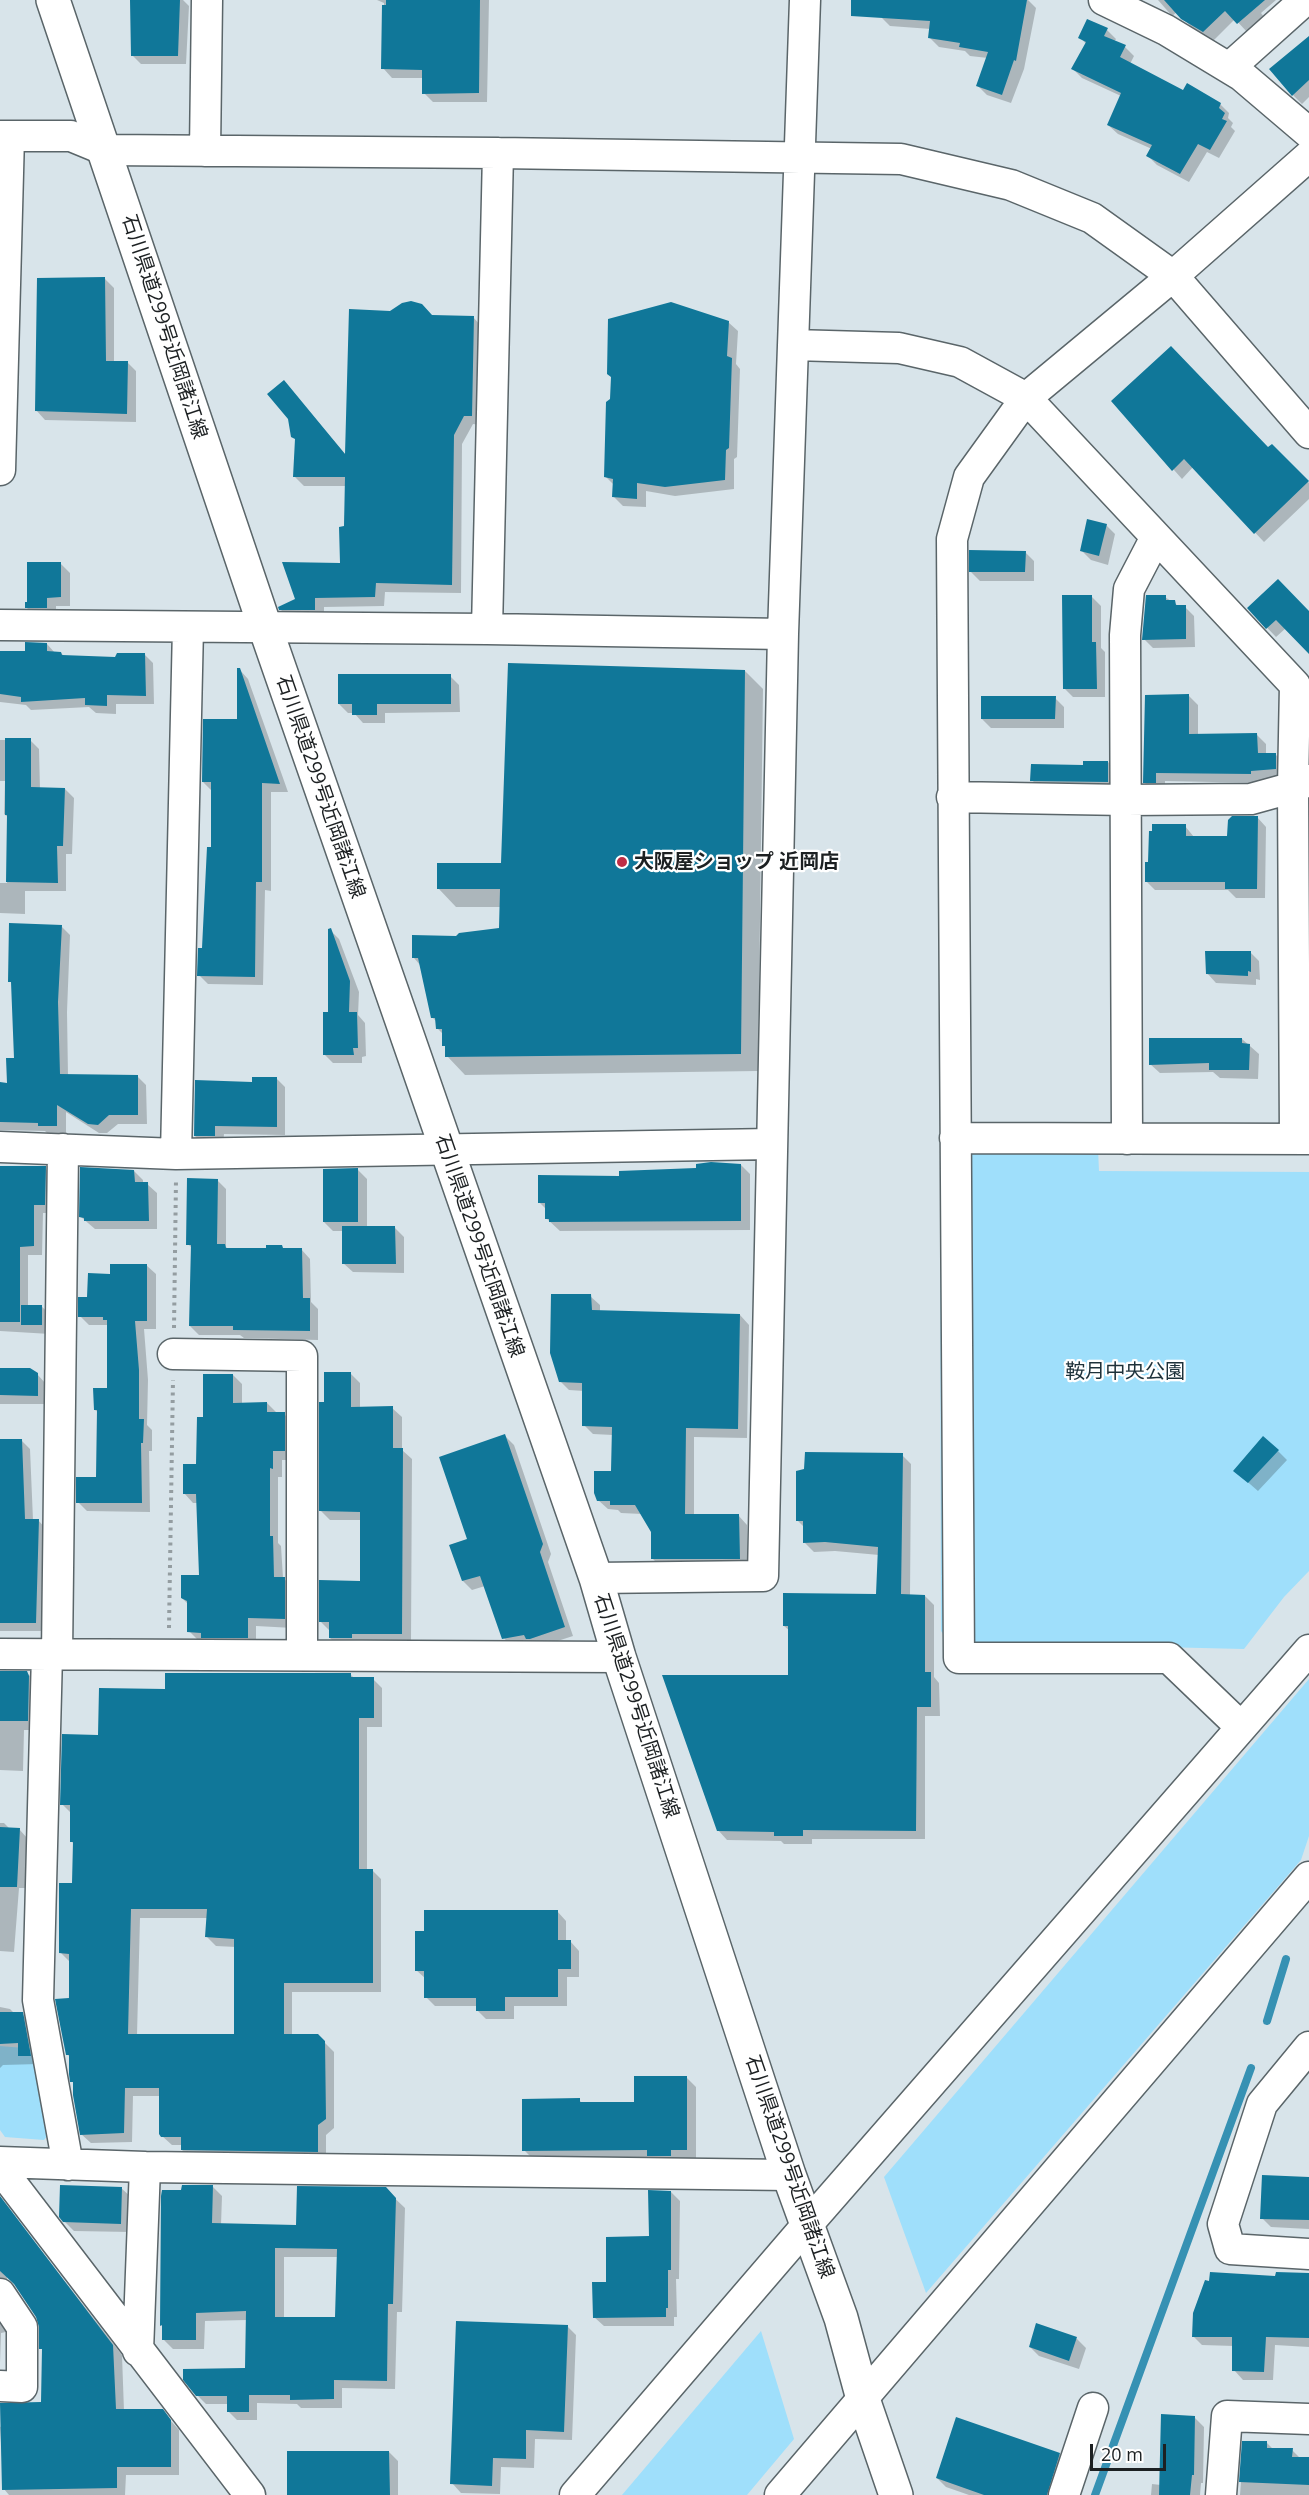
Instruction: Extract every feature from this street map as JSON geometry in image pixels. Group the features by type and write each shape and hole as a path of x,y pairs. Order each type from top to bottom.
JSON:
{"main road":[{"name":"石川県道299号近岡諸江線","path":"53,0 265,627 596,1578 619,1657 789,2175 842,2318 863,2398 896,2495"}],"street":[{"path":"205,151 207,0"},
{"path":"596,1578 763,1576 783,634 805,0"},
{"path":"1229,68 1305,0"},
{"path":"1122,3 1242,76 1309,133"},
{"path":"0,470 5,136 71,136 105,150 901,159 1011,185 1092,218 1173,276 1309,434"},
{"path":"487,629 498,153"},
{"path":"1241,1727 1169,1658 959,1658 952,539 969,477 1026,398 1173,276 1309,156"},
{"path":"794,345 899,348 960,362 1026,398 1295,684 1301,783 1302,1139 955,1138"},
{"path":"1127,1139 1125,635 1129,589 1156,537"},
{"path":"0,625 783,634"},
{"path":"176,1154 188,627"},
{"path":"952,796 1126,800 1251,799 1301,783"},
{"path":"0,1147 176,1154 771,1144"},
{"path":"63,1149 52,1654 38,2000 68,2165"},
{"path":"173,1354 302,1356 302,1655"},
{"path":"575,2495 807,2225 1309,1650"},
{"path":"0,1654 619,1657"},
{"path":"780,2495 1309,1876"},
{"path":"1309,2048 1262,2104 1223,2224 1230,2248 1309,2254"},
{"path":"0,2162 145,2167 789,2175"},
{"path":"138,2351 145,2167"},
{"path":"0,2168 250,2495"},
{"path":"0,2294 22,2327 22,2387 0,2386"},
{"path":"1064,2495 1093,2408"},
{"path":"1221,2495 1227,2416 1309,2419"}],"path":[{"path":"174,1655 169,1637 176,1154"}],"green space":[{"name":"鞍月中央公園","path":"940,1149 1098,1149 1099,1171 1309,1172 1309,1571 1284,1597 1244,1649 949,1642 941,1631"},
{"path":"1309,1679 1309,1836 1301,1860 926,2293 884,2177"},
{"path":"0,2046 37,2049 55,2126 44,2140 5,2137 0,2130"},
{"path":"761,2331 794,2439 747,2495 622,2495"}],"building":[{"path":"130,0 180,0 178,56 131,56"},
{"path":"386,0 480,0 479,93 422,94 422,70 381,69 382,5 386,5"},
{"path":"851,0 1027,0 1016,61 1014,60 1002,95 976,86 988,52 959,47 960,43 928,38 930,21 851,16"},
{"path":"1164,0 1265,0 1237,24 1225,11 1203,32 1181,19"},
{"path":"1087,19 1108,28 1104,36 1126,45 1120,57 1183,90 1187,83 1221,103 1219,108 1225,113 1222,119 1227,121 1210,150 1198,144 1180,174 1146,156 1152,145 1107,125 1121,93 1071,69 1086,42 1078,38"},
{"path":"1309,36 1309,80 1292,96 1269,69"},
{"path":"105,277 106,361 128,361 127,414 35,411 37,278"},
{"path":"411,301 422,304 432,315 474,316 472,416 464,416 454,435 452,585 376,583 375,597 315,598 315,610 279,610 278,607 295,599 282,562 340,563 339,527 344,526 345,477 293,477 295,439 291,437 288,419 267,394 284,380 345,454 349,309 390,311 402,303"},
{"path":"671,302 729,321 727,356 732,358 729,448 726,450 725,480 665,487 637,483 637,499 612,497 613,479 604,477 606,402 610,399 611,377 607,374 608,319"},
{"path":"1171,346 1268,447 1272,444 1309,481 1254,534 1184,459 1172,471 1111,401"},
{"path":"1087,519 1107,524 1099,556 1080,551"},
{"path":"969,550 1026,551 1025,572 969,572"},
{"path":"27,562 61,562 61,597 47,598 47,608 25,608"},
{"path":"1278,579 1309,611 1309,654 1276,620 1266,629 1247,608"},
{"path":"1062,595 1092,595 1092,642 1096,642 1097,689 1063,689"},
{"path":"1146,595 1166,595 1166,600 1175,600 1176,605 1186,605 1186,639 1142,640"},
{"path":"25,642 47,643 47,651 61,652 62,655 115,657 117,653 145,653 146,696 107,695 107,706 85,705 85,698 21,702 21,697 0,694 0,651 25,651"},
{"name":"大阪屋ショップ 近岡店","path":"508,663 745,670 741,1054 445,1057 445,1046 442,1046 442,1029 436,1029 435,1018 431,1018 418,958 412,958 412,935 456,936 459,933 499,928 500,889 437,889 437,863 501,863"},
{"path":"237,668 240,668 280,784 262,783 262,882 256,882 255,977 197,976 198,948 202,948 207,847 211,847 211,782 202,782 203,719 237,719"},
{"path":"338,674 451,674 451,704 377,704 377,715 352,715 352,704 338,704"},
{"path":"1189,694 1189,734 1257,733 1258,753 1276,753 1276,769 1251,771 1251,774 1156,773 1156,783 1143,783 1145,695"},
{"path":"981,696 1056,696 1055,719 981,719"},
{"path":"5,738 31,738 31,787 65,788 63,846 57,846 58,883 6,882"},
{"path":"1083,761 1108,761 1108,782 1030,781 1031,764 1083,765"},
{"path":"1232,816 1258,816 1257,889 1225,889 1225,882 1145,882 1145,862 1148,862 1149,831 1152,831 1152,824 1186,824 1186,836 1227,836 1228,820"},
{"path":"9,923 62,925 58,1002 60,1074 138,1075 138,1115 109,1115 98,1125 88,1124 57,1105 57,1126 0,1122 0,1082 7,1083 6,1058 14,1058 11,982 8,982"},
{"path":"331,928 350,981 349,1012 357,1012 358,1048 353,1048 354,1055 323,1055 323,1012 328,1012 328,929"},
{"path":"1205,951 1251,951 1251,972 1248,971 1248,976 1206,974"},
{"path":"1149,1038 1242,1038 1242,1043 1250,1044 1249,1070 1209,1070 1209,1063 1149,1065"},
{"path":"252,1077 277,1077 277,1127 215,1126 215,1136 194,1136 195,1080 252,1082"},
{"path":"711,1162 741,1164 741,1221 549,1222 549,1219 545,1219 545,1203 538,1203 538,1175 619,1176 619,1171 696,1168 696,1164"},
{"path":"0,1166 46,1166 45,1205 34,1205 34,1246 20,1247 20,1322 0,1322"},
{"path":"80,1167 134,1170 135,1182 148,1182 149,1221 84,1221 84,1218 79,1217"},
{"path":"358,1168 358,1222 323,1222 323,1169"},
{"path":"187,1178 218,1179 217,1244 225,1244 226,1248 266,1248 266,1245 282,1245 283,1248 302,1248 303,1298 310,1298 310,1331 233,1330 233,1326 189,1326 191,1245 186,1245"},
{"path":"342,1226 395,1226 396,1264 342,1264"},
{"path":"110,1264 147,1264 147,1321 135,1321 139,1370 139,1419 144,1419 143,1443 141,1443 142,1503 76,1503 76,1477 96,1477 97,1410 94,1410 93,1388 107,1388 107,1320 103,1320 103,1317 78,1317 78,1297 87,1297 88,1273 110,1274"},
{"path":"551,1294 591,1294 592,1310 740,1314 738,1429 686,1428 685,1514 739,1514 740,1559 651,1559 651,1532 635,1505 610,1505 610,1501 597,1501 594,1493 594,1471 611,1471 612,1427 582,1426 582,1383 559,1382 550,1353"},
{"path":"21,1305 42,1305 42,1325 21,1325"},
{"path":"0,1368 30,1368 38,1373 38,1396 0,1395"},
{"path":"324,1372 351,1372 351,1407 393,1406 393,1448 403,1448 402,1634 352,1634 352,1638 329,1638 329,1622 319,1622 319,1580 360,1581 360,1512 319,1511 319,1402 324,1402"},
{"path":"203,1374 233,1374 233,1403 267,1402 267,1412 285,1412 285,1451 273,1451 273,1469 270,1468 270,1536 273,1536 274,1577 285,1577 285,1619 248,1618 248,1638 201,1638 201,1633 187,1632 187,1601 181,1598 181,1575 199,1575 196,1494 183,1494 183,1464 196,1464 197,1417 203,1417"},
{"path":"505,1434 543,1544 540,1552 565,1627 530,1639 526,1639 524,1635 502,1639 480,1576 462,1581 449,1545 467,1539 439,1457"},
{"path":"1263,1436 1279,1450 1248,1483 1233,1471"},
{"path":"0,1439 22,1439 25,1519 39,1519 36,1623 0,1623"},
{"path":"805,1452 903,1453 901,1594 925,1595 925,1672 931,1672 931,1707 917,1707 916,1831 803,1830 803,1836 774,1836 774,1832 717,1831 662,1675 788,1675 788,1626 783,1626 783,1593 876,1594 878,1547 825,1542 803,1543 803,1521 796,1521 796,1471 804,1469"},
{"path":"0,1671 27,1671 29,1676 28,1721 0,1721"},
{"path":"165,1673 351,1673 351,1677 374,1677 374,1718 359,1718 359,1869 373,1869 373,1983 284,1983 284,2034 318,2034 325,2041 326,2119 318,2125 318,2152 181,2150 181,2137 161,2137 159,2134 159,2088 125,2088 124,2133 80,2135 73,2082 70,2082 69,2055 66,2055 55,1999 69,1998 69,1954 59,1953 59,1883 72,1883 73,1842 70,1842 70,1805 60,1805 62,1734 98,1735 99,1688 165,1689","holes":["131,1909 207,1909 205,1937 234,1939 234,2034 128,2034"]},
{"path":"0,1827 20,1828 17,1887 0,1887"},
{"path":"424,1910 558,1910 558,1940 571,1940 571,1969 558,1969 558,1997 505,1997 505,2011 476,2011 476,1998 424,1998 424,1971 415,1971 415,1931 424,1931"},
{"path":"0,2012 23,2012 31,2056 18,2056 18,2043 0,2044"},
{"path":"634,2076 687,2076 687,2150 671,2150 671,2156 647,2156 647,2150 522,2151 522,2099 580,2098 580,2102 634,2102"},
{"path":"1262,2175 1309,2177 1309,2220 1260,2219"},
{"path":"60,2185 122,2187 121,2224 63,2222 59,2217"},
{"path":"182,2185 213,2185 212,2223 296,2225 297,2186 386,2187 396,2198 393,2304 388,2304 387,2381 334,2380 334,2399 290,2400 290,2395 249,2395 249,2412 227,2412 227,2396 196,2396 183,2380 183,2369 245,2368 246,2311 196,2313 196,2340 162,2340 162,2325 160,2326 161,2196 162,2190 181,2190","holes":["275,2248 337,2249 335,2317 275,2317"]},
{"path":"648,2190 671,2191 671,2270 668,2270 666,2317 593,2318 592,2282 606,2282 606,2237 649,2236"},
{"path":"0,2196 113,2345 116,2409 163,2409 171,2420 171,2467 117,2467 117,2488 2,2490 0,2403 41,2402 42,2349 39,2349 39,2327 36,2317 14,2284 0,2271"},
{"path":"1210,2272 1275,2276 1276,2272 1309,2273 1309,2338 1266,2337 1264,2372 1232,2371 1232,2337 1192,2337 1193,2313 1205,2280 1209,2281"},
{"path":"456,2321 568,2325 564,2432 526,2430 526,2459 493,2458 492,2486 450,2484"},
{"path":"1036,2323 1077,2337 1069,2361 1029,2347"},
{"path":"1161,2414 1195,2416 1194,2475 1192,2475 1190,2495 1159,2495"},
{"path":"956,2417 1060,2453 1047,2495 984,2495 936,2478"},
{"path":"1242,2441 1267,2441 1267,2448 1293,2448 1292,2457 1309,2457 1309,2485 1239,2482"},
{"path":"287,2451 389,2451 390,2495 287,2495"}],"waterway":[{"path":"1267,2021 1286,1959"},
{"path":"1095,2495 1251,2068"}],"place":[{"name":"大阪屋ショップ 近岡店","path":"622,862"}]}
